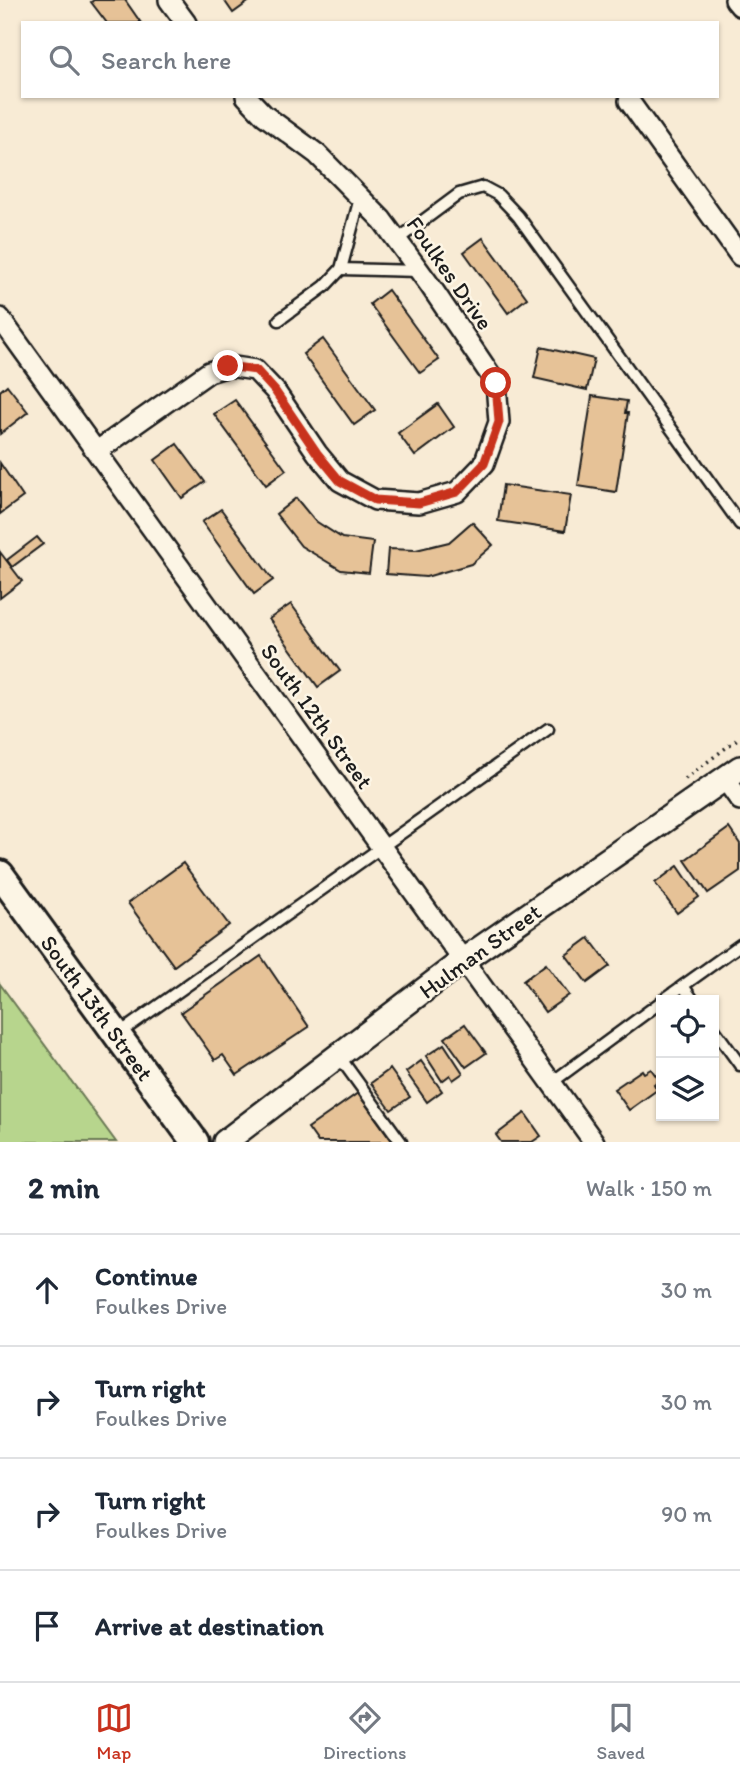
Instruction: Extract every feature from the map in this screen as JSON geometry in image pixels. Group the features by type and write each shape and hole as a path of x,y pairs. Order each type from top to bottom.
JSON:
{"main road":[{"name":"South 13th Street","path":"0,874 195,1142"}],"street":[{"path":"169,0 185,21"},
{"path":"735,0 740,6"},
{"name":"Foulkes Drive","path":"97,451 209,372 228,366 256,370 275,391 317,453 340,481 375,500 419,503 457,492 484,464 499,422 496,383 397,240 317,154 264,115 248,98"},
{"path":"629,101 740,256"},
{"name":"South 12th Street","path":"0,318 593,1142"},
{"path":"733,773 740,800"},
{"name":"Hulman Street","path":"225,1142 462,961 733,773"}],"lane":[{"path":"397,240 459,194 483,187 498,195 526,227 740,524"},
{"path":"279,320 325,286 341,269 360,198"},
{"path":"341,269 419,271"},
{"path":"117,1035 548,729"},
{"path":"670,995 740,945"},
{"path":"682,986 689,995"},
{"path":"551,1083 656,1005"},
{"path":"719,1036 740,1065"},
{"path":"338,1055 401,1142"}],"green space":[{"path":"0,984 116,1142 0,1142"}],"building":[{"path":"125,0 140,21 105,21 91,2"},
{"path":"224,0 251,0 233,13"},
{"path":"483,238 527,298 508,313 464,252"},
{"path":"388,290 439,360 420,373 370,304"},
{"path":"323,339 375,410 354,425 303,354"},
{"path":"541,347 594,359 587,390 534,378"},
{"path":"7,385 28,412 0,434 0,391"},
{"path":"592,396 627,401 625,413 628,413 616,492 578,486"},
{"path":"235,400 286,470 266,485 214,414"},
{"path":"438,404 454,427 415,456 398,433"},
{"path":"177,444 205,482 182,498 155,460"},
{"path":"0,463 23,497 0,514"},
{"path":"503,485 571,495 565,531 498,521"},
{"path":"296,498 314,520 342,538 373,542 369,573 341,570 301,546 276,514"},
{"path":"221,509 273,580 254,594 202,522"},
{"path":"472,522 493,545 471,564 426,577 386,574 388,549 416,550 449,542"},
{"path":"37,537 43,544 12,567 7,560"},
{"path":"0,552 22,581 0,598"},
{"path":"291,604 340,671 318,687 269,619"},
{"path":"729,828 740,844 740,871 708,893 685,860"},
{"path":"183,863 229,925 174,966 128,903"},
{"path":"678,866 699,897 677,913 655,883"},
{"path":"589,938 610,966 587,983 566,955"},
{"path":"261,956 309,1027 237,1075 223,1055 215,1060 181,1012"},
{"path":"546,964 569,995 545,1012 523,981"},
{"path":"465,1024 486,1053 466,1067 445,1038"},
{"path":"444,1044 463,1073 453,1080 450,1075 442,1081 426,1056"},
{"path":"421,1061 442,1091 427,1102 406,1072"},
{"path":"390,1069 410,1097 391,1110 371,1083"},
{"path":"651,1069 656,1076 656,1091 629,1110 614,1089 642,1070 644,1073"},
{"path":"358,1093 393,1142 318,1142 308,1128"},
{"path":"525,1113 541,1136 532,1142 501,1142 496,1135"}],"route":[{"path":"228,366 256,370 275,391 317,453 340,481 375,500 419,503 457,492 484,464 499,422 496,383"}]}
